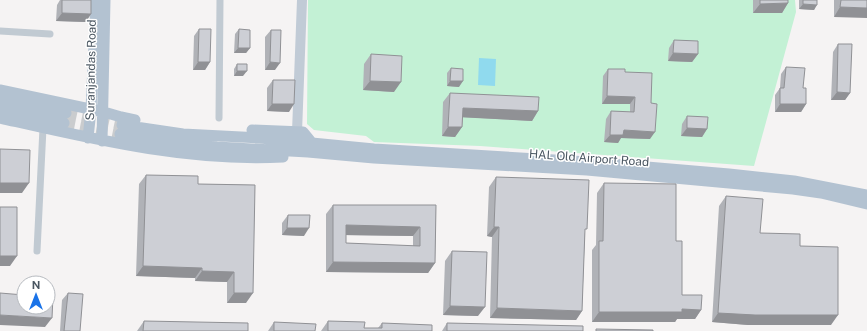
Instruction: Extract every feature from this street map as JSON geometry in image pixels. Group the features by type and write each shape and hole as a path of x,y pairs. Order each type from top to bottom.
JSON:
{"main road":[{"name":"Suranjandas Road","path":"88,138 91,110 96,0"},
{"name":"Suranjandas Road","path":"102,141 104,112 105,0"},
{"path":"0,90 121,117 183,127 202,129 303,132 310,147"},
{"path":"0,99 65,118 0,109"},
{"path":"0,118 122,145 179,153 253,159 300,156 310,147"},
{"path":"121,129 260,138 310,147"},
{"name":"HAL Old Airport Road","path":"310,147 374,149 588,162 729,174 794,181 867,195"},
{"name":"HAL Old Airport Road","path":"310,147 374,158 610,172 792,189 821,193 867,204"}],"street":[{"path":"219,118 220,0"},
{"path":"297,132 302,0"},
{"path":"0,31 50,34"},
{"path":"37,251 43,128"}],"green space":[{"path":"308,0 795,0 796,12 754,166 480,146 374,142 366,136 314,130 307,124"}],"water":[{"path":"479,58 496,59 495,86 478,85"}],"building":[{"path":"62,0 91,0 91,14 62,13"},
{"path":"760,0 788,0 788,3 760,4"},
{"path":"803,0 817,0 817,5 803,4"},
{"path":"841,0 867,0 867,8 840,7"},
{"path":"199,29 211,29 210,62 198,62"},
{"path":"239,29 250,30 250,48 238,48"},
{"path":"271,30 281,30 280,63 270,62"},
{"path":"674,40 698,41 698,54 673,53"},
{"path":"838,44 852,44 850,93 837,92"},
{"path":"371,54 402,56 401,82 370,81"},
{"path":"237,64 247,64 247,71 237,71"},
{"path":"786,67 805,68 803,88 806,88 806,104 780,104 780,88 784,88"},
{"path":"451,68 463,69 463,81 450,81"},
{"path":"608,69 625,69 625,72 652,73 651,103 657,104 655,132 624,130 623,135 610,135 611,111 634,112 635,97 607,96"},
{"path":"273,80 295,80 294,104 272,104"},
{"path":"450,93 539,97 538,111 463,108 462,127 448,127"},
{"path":"687,116 708,117 707,129 687,128"},
{"path":"0,149 30,150 29,183 0,183"},
{"path":"146,175 198,176 198,184 255,185 253,293 234,293 234,272 202,271 202,268 143,266"},
{"path":"496,177 589,180 587,229 585,229 582,311 497,308 499,227 494,227"},
{"path":"604,183 676,184 676,241 682,241 682,295 702,295 701,310 682,309 682,312 599,312 599,241 603,241"},
{"path":"726,196 763,199 760,233 800,234 800,246 838,247 838,315 755,315 718,313"},
{"path":"333,205 436,205 435,263 333,262","holes":["346,225 420,227 420,246 346,243"]},
{"path":"0,207 17,207 17,256 0,256"},
{"path":"288,215 310,215 309,228 287,228"},
{"path":"452,251 487,252 485,307 450,306"},
{"path":"0,293 16,294 16,315 52,315 52,318 0,315"},
{"path":"68,293 83,294 80,331 64,331"},
{"path":"144,321 248,323 248,331 143,331"},
{"path":"328,321 365,322 364,328 382,328 382,323 432,325 432,331 328,331"},
{"path":"274,322 316,324 315,331 274,331"},
{"path":"447,323 583,326 583,331 447,331"},
{"path":"596,329 653,330 653,331 596,331"}],"tunnel":[{"path":"66,113 122,125"},
{"path":"64,123 120,134"}]}
